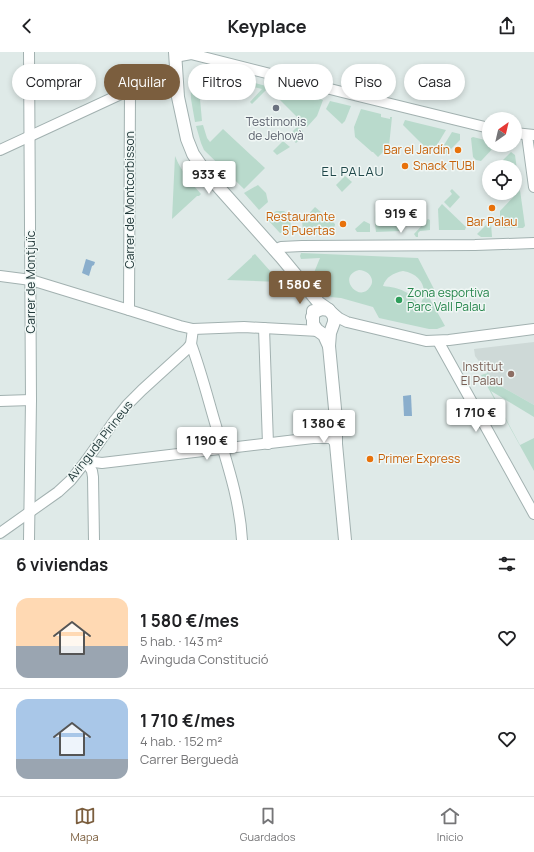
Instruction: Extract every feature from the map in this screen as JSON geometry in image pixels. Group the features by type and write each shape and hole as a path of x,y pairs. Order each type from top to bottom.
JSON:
{"street":[{"name":"Carrer de Montjuïc","path":"29,52 31,280 29,540"},
{"path":"482,126 191,54 175,59 178,97 185,132 193,154 211,179 274,250 318,303 346,322 426,341 449,340 534,329"},
{"path":"0,150 109,100"},
{"name":"Carrer de Montcorbisson","path":"129,310 130,100"},
{"path":"531,135 534,187"},
{"path":"274,250 281,247 302,246 534,243"},
{"path":"0,276 31,280 193,329 244,327 301,331 326,331 339,323 346,322"},
{"path":"308,291 313,307 312,319 314,327 324,335 329,346"},
{"path":"301,331 308,327 316,311 319,309 322,308 330,311 334,318 330,333 329,346 345,540"},
{"path":"264,328 268,444"},
{"path":"193,329 191,344 240,514 242,540"},
{"path":"438,341 534,514"},
{"name":"Avinguda Pirineus","path":"0,533 58,492 71,480 127,405 191,344"},
{"path":"0,401 31,400"},
{"path":"86,461 102,463 322,437 331,438 336,444"},
{"path":"86,461 92,471 93,478 94,540"}],"shaded area":[{"name":"Institut El Palau","path":"534,342 534,405 495,383 475,356 474,349"}],"green space":[{"path":"256,83 264,85 264,92 256,100 256,96 262,89 256,88"},
{"path":"191,100 200,100 202,121 195,122"},
{"path":"252,100 256,100 252,104 250,102"},
{"path":"280,100 323,100 317,116 307,127"},
{"path":"330,101 351,106 345,121 342,124 326,109"},
{"path":"361,109 381,114 381,117 390,119 390,117 392,117 389,146 378,157 355,137 354,127"},
{"path":"405,120 446,130 437,145 430,152 403,125"},
{"path":"203,125 207,138 210,142 223,129 265,168 244,189 204,150 196,126"},
{"path":"298,126 303,131 297,137 299,140 296,143 288,136"},
{"path":"452,132 460,134 460,140 446,154 441,150"},
{"path":"473,137 482,139 482,152 489,152 481,161 476,160 473,157 471,138"},
{"path":"283,141 290,147 277,155 273,151"},
{"path":"511,152 515,155 516,160 503,160"},
{"path":"175,156 186,176 201,194 172,219"},
{"path":"345,176 352,182 342,192 336,185"},
{"path":"258,185 266,193 268,202 259,210 244,193"},
{"path":"452,189 460,197 450,208 444,202 452,194 450,191"},
{"path":"510,200 521,200 525,226 523,228 500,228 500,211"},
{"path":"442,204 466,227 465,230 439,230 438,209"},
{"path":"379,205 402,227 400,231 376,232 375,214"},
{"path":"315,207 335,224 332,232 306,233 303,230 302,221"},
{"path":"276,211 284,211 291,217 290,233 280,233 267,219"},
{"path":"428,219 430,220 430,230 420,231 418,233 418,237 416,237 414,234"},
{"path":"364,221 370,224 370,232 357,232 355,229"},
{"path":"489,222 491,223 492,237 481,237 477,234"},
{"path":"301,253 418,258 434,289 426,292 445,326 437,329 429,329 379,318 373,307 341,298 330,297 313,275 320,258 301,259","holes":["359,270 368,273 372,278 372,284 370,287 365,291 360,292 356,291 349,282 349,278 352,273","403,271 415,276 422,284 424,295 419,306 416,301 404,291 383,286 390,276"]},
{"path":"255,254 280,282 227,280 252,256"},
{"path":"488,373 495,383 534,405 534,417 491,391 520,445 534,438 534,471 481,375"}],"water":[{"path":"86,259 95,262 89,276 82,273"},
{"path":"411,395 412,416 404,416 403,396"}],"place":[{"name":"Testimonis de Jehovà","path":"276,108"},
{"name":"Bar el Jardín","path":"458,150"},
{"name":"Snack TUBI","path":"405,166"},
{"name":"Bar Palau","path":"492,208"},
{"name":"Restaurante 5 Puertas","path":"343,224"},
{"name":"Zona esportiva Parc Vall Palau","path":"399,300"},
{"name":"Institut El Palau","path":"511,374"},
{"name":"Primer Express","path":"370,459"}],"district":[{"name":"EL PALAU","path":"353,171"}]}
